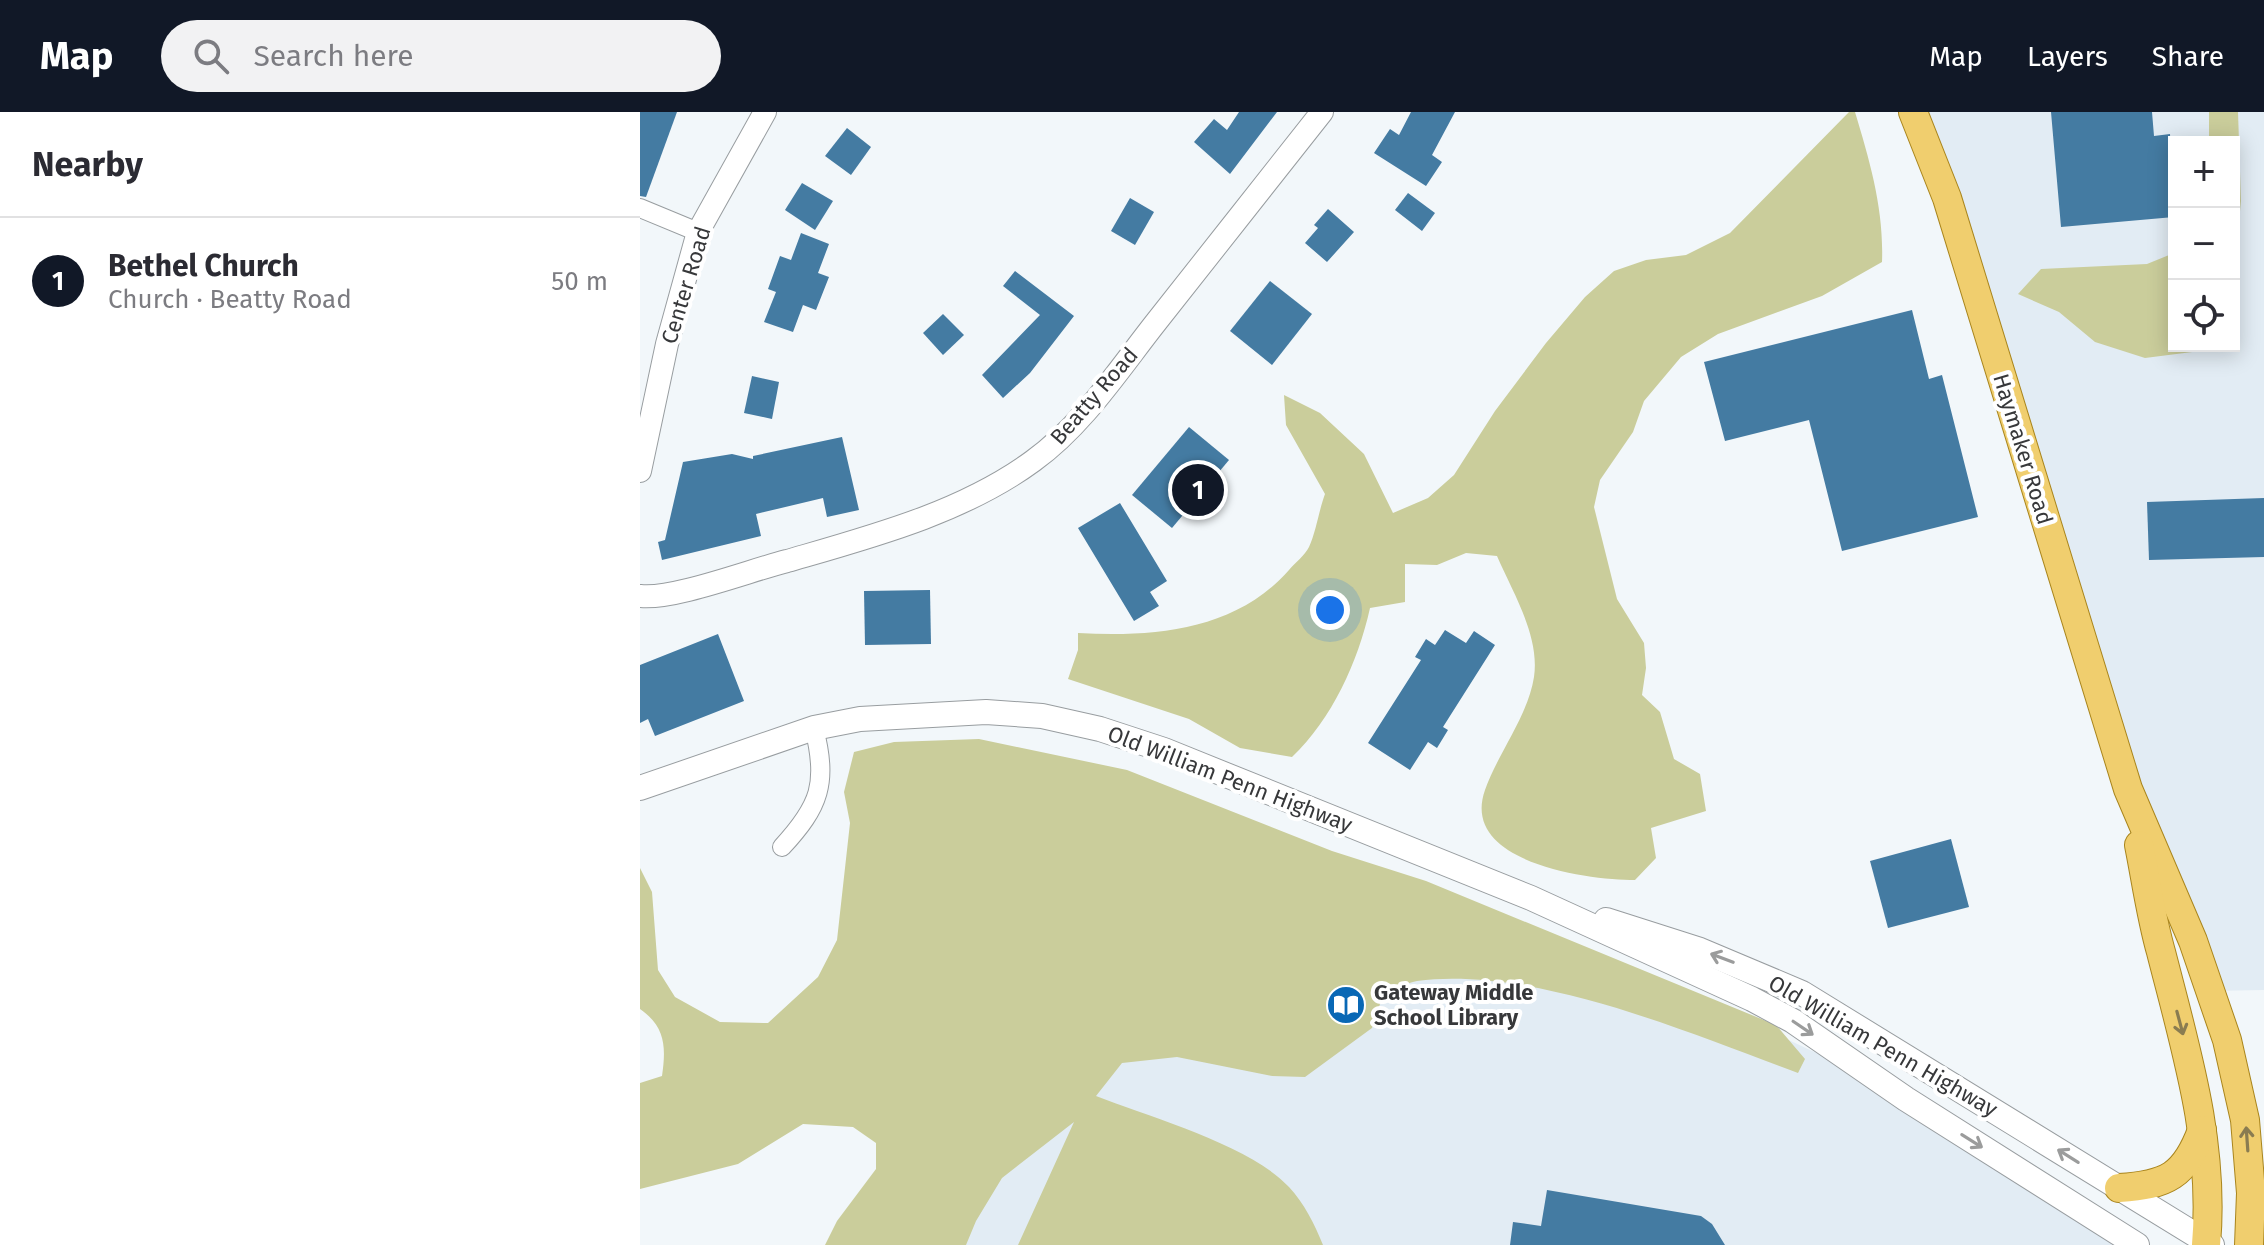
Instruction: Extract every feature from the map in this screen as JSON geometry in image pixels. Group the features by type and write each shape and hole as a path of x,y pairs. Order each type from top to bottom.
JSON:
{"main road":[{"name":"Haymaker Road","path":"1913,112 1947,198 2128,789 2159,948 2204,1125 2208,1244"},
{"name":"Old William Penn Highway","path":"640,788 814,728 873,718 986,712 1042,716 1100,729 1164,750 1531,898 1712,980 1793,1021 1906,1099 2137,1245"},
{"name":"Haymaker Road","path":"2128,789 2193,941 2227,1040 2245,1120 2251,1193 2249,1245"},
{"name":"Old William Penn Highway","path":"1531,898 1700,950 1802,993 2208,1244"},
{"path":"2119,1188 2145,1186 2172,1177 2193,1155 2204,1125"}],"street":[{"name":"Center Road","path":"640,471 667,344 698,232 765,112"},
{"name":"Beatty Road","path":"640,596 686,589 915,521 981,492 1031,463 1062,438 1099,394 1322,112"},
{"path":"640,208 698,232"},
{"path":"782,847 810,816 821,787 821,757 814,728"}],"shaded area":[{"path":"1913,112 2264,112 2264,990 2210,991"},
{"path":"1415,946 1746,1020 1840,1064 2123,1245 924,1245 956,1176 1169,1026"}],"green space":[{"path":"1849,112 1855,112 1875,186 1881,223 1882,262 1822,296 1718,334 1681,357 1644,401 1633,432 1600,480 1594,507 1617,599 1644,643 1646,668 1642,695 1660,712 1674,759 1700,774 1706,811 1651,828 1656,858 1635,880 1588,876 1533,862 1509,851 1491,835 1482,815 1485,790 1531,692 1535,662 1529,630 1497,556 1466,553 1437,565 1405,564 1405,602 1370,608 1342,688 1319,725 1292,757 1240,748 1189,719 1068,679 1078,650 1078,633 1164,631 1219,618 1268,590 1305,553 1325,494 1286,425 1284,395 1320,413 1364,454 1393,513 1428,498 1454,475 1495,411 1585,297 1614,271 1646,260 1686,255 1730,233"},
{"path":"2209,112 2238,112 2239,136 2209,136"},
{"path":"2168,255 2168,352 2192,352 2145,358 2095,342 2059,312 2018,294 2041,269 2147,264"},
{"path":"979,739 1127,770 1332,851 1426,881 1776,1025 1805,1059 1798,1073 1661,1022 1560,993 1510,983 1462,979 1417,981 1383,995 1372,1028 1305,1077 1272,1076 1177,1057 1122,1063 1096,1096 1225,1145 1272,1172 1300,1200 1323,1245 1018,1245 1074,1122 1002,1178 976,1221 966,1245 825,1245 837,1221 876,1169 876,1143 853,1127 803,1124 738,1164 640,1189 640,1083 662,1076 664,1056 662,1039 655,1023 640,1009 640,868 652,892 658,970 675,997 720,1022 768,1023 818,977 837,940 850,823 844,792 854,752 894,742"}],"building":[{"path":"640,112 677,112 646,197 640,196"},
{"path":"1239,112 1277,112 1230,174 1194,142 1214,119 1227,130"},
{"path":"1411,112 1455,112 1432,155 1442,162 1426,186 1374,153 1390,129 1399,135"},
{"path":"2051,112 2152,112 2154,136 2170,134 2168,218 2061,227"},
{"path":"847,128 871,147 851,175 825,156"},
{"path":"802,183 833,201 815,230 785,210"},
{"path":"1408,193 1435,213 1422,231 1395,210"},
{"path":"1130,198 1154,212 1135,245 1111,231"},
{"path":"1328,209 1354,232 1327,262 1305,243 1318,228 1314,225"},
{"path":"801,233 829,244 818,273 829,277 816,310 803,305 793,332 764,322 776,292 768,289 780,256 791,260"},
{"path":"1015,271 1074,316 1030,373 1003,398 982,375 1040,315 1003,286"},
{"path":"1270,281 1312,314 1272,365 1230,331"},
{"path":"1912,310 1929,379 1942,375 1978,517 1842,551 1809,420 1725,441 1704,362"},
{"path":"943,314 964,335 943,355 923,333"},
{"path":"752,376 779,382 772,419 744,413"},
{"path":"1189,427 1229,460 1172,528 1132,495"},
{"path":"842,437 859,510 827,517 823,498 756,514 761,536 662,560 658,542 665,540 683,462 732,454 753,459 753,456"},
{"path":"2264,498 2264,557 2149,560 2147,502"},
{"path":"1120,503 1167,581 1150,592 1159,606 1134,621 1078,528"},
{"path":"930,590 931,644 865,645 864,591"},
{"path":"1445,630 1466,643 1474,631 1495,645 1443,727 1448,730 1437,748 1428,742 1410,770 1368,743 1421,660 1415,657 1426,639 1435,645"},
{"path":"718,634 744,701 655,736 648,719 640,723 640,665"},
{"path":"1951,839 1969,907 1888,928 1870,861"},
{"path":"1547,1190 1701,1216 1712,1224 1725,1245 1510,1245 1513,1222 1541,1226"}],"place":[{"name":"Bethel Church","path":"1198,490"},
{"name":"Gateway Middle School Library","path":"1346,1005"}]}
